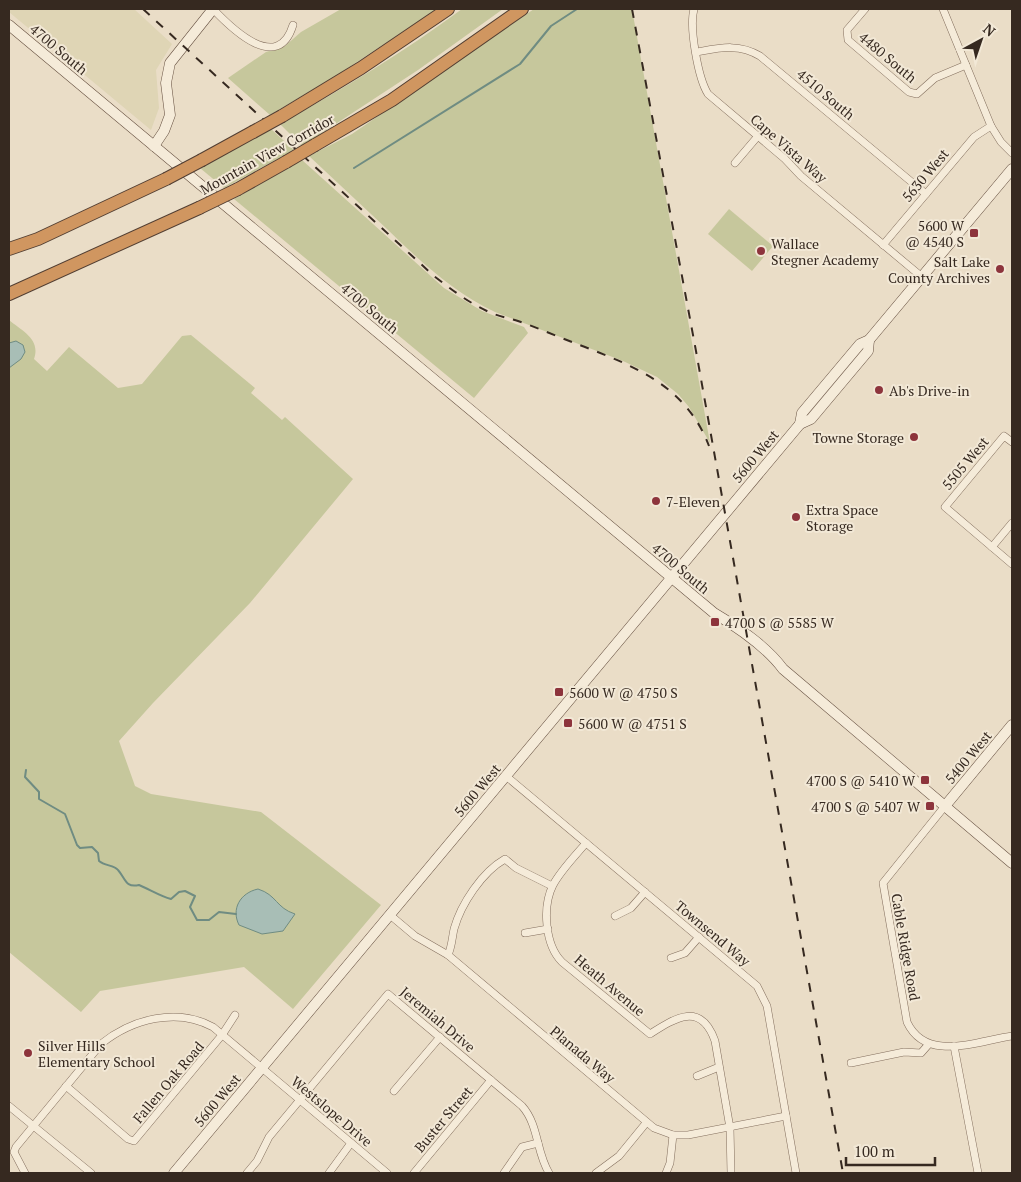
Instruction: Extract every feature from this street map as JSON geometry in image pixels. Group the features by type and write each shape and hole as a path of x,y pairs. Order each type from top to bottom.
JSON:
{"highway":[{"name":"Mountain View Corridor","path":"9,249 38,239 202,160 282,116 361,68 448,9"},
{"name":"Mountain View Corridor","path":"9,294 238,189 392,100 522,9"}],"main road":[{"path":"154,146 164,131 170,115 166,84 170,63 213,9"},
{"name":"4700 South","path":"9,25 714,613 727,628 772,665 783,669 1012,864"},
{"name":"5600 West","path":"174,1173 800,424 802,413 860,344 869,340 1012,169"},
{"name":"5400 West","path":"945,806 1012,725"}],"street":[{"path":"213,9 260,46 271,47 282,43 289,36 293,25"},
{"name":"Cape Vista Way","path":"694,9 692,26 702,81 708,94 922,277"},
{"name":"4480 South","path":"865,9 849,28 846,35 851,44 906,90 917,94 935,78 966,65"},
{"path":"943,9 991,126 1001,142 1012,153"},
{"name":"4510 South","path":"697,52 729,46 755,52 926,194"},
{"name":"5630 West","path":"883,245 974,137 991,126"},
{"path":"735,163 758,136"},
{"name":"5505 West","path":"992,547 944,507 1004,436 1012,442"},
{"path":"1012,523 992,547 1012,564"},
{"name":"Townsend Way","path":"506,776 750,980 764,997 796,1173"},
{"name":"Cable Ridge Road","path":"928,1045 916,1036 907,1022 882,883 945,806"},
{"name":"Heath Avenue","path":"586,843 552,886 548,906 548,929 552,948 558,958 650,1034 680,1016 688,1016 705,1023 715,1041 730,1128 731,1173"},
{"path":"448,955 460,913 468,897 496,864 505,859 516,868 552,886"},
{"path":"615,916 631,908 644,892"},
{"name":"Planada Way","path":"390,915 416,936 448,955 646,1123 673,1135 688,1135 786,1116"},
{"path":"525,933 548,929"},
{"path":"671,958 685,953 699,937"},
{"name":"Jeremiah Drive","path":"247,1173 257,1162 269,1137 388,994 528,1113 549,1173"},
{"name":"Fallen Oak Road","path":"66,1086 128,1139 134,1141 222,1035 235,1015"},
{"name":"Westslope Drive","path":"25,1173 14,1152 20,1140 101,1044 114,1033 129,1026 174,1016 199,1019 222,1035 387,1173"},
{"path":"852,1063 904,1052 921,1053 928,1045 954,1046 1012,1036"},
{"path":"394,1091 440,1037"},
{"path":"954,1046 978,1173"},
{"path":"697,1076 719,1067"},
{"name":"Buster Street","path":"414,1173 491,1080"},
{"path":"9,1106 91,1173"},
{"path":"596,1173 619,1156 646,1123"},
{"path":"666,1173 670,1163 673,1135"},
{"path":"329,1173 351,1143"},
{"path":"504,1173 522,1147 538,1143"}],"shaded area":[{"path":"9,9 134,9 172,44 156,70 159,108 151,130 9,12"}],"green space":[{"path":"341,9 437,9 339,74 270,115 228,78 266,52 285,46 301,32"},
{"path":"462,9 503,9 418,70 302,146 280,124 373,70"},
{"path":"534,9 632,9 710,443 689,407 678,394 657,377 623,361 495,312 465,295 425,264 309,156 352,134"},
{"path":"271,129 294,150 224,188 200,168"},
{"path":"302,160 444,288 482,311 524,327 528,333 474,398 234,199"},
{"path":"729,209 773,246 752,271 708,234"},
{"path":"9,320 33,341 35,346 34,359 47,371 69,347 118,388 142,384 182,336 191,335 255,388 251,393 282,420 285,417 353,479 250,603 153,703 119,741 135,786 151,794 261,812 381,905 293,1009 244,967 100,991 81,1012 9,952"}],"water":[{"path":"16,341 23,345 25,352 21,359 9,368 9,343"},
{"path":"258,889 295,914 283,931 262,934 239,925 236,913 239,902 246,894"}],"waterway":[{"path":"354,168 520,64 551,26 577,9"},
{"path":"26,770 25,777 39,792 39,799 65,814 77,845 80,848 92,847 98,853 99,861 116,868 128,884 139,885 171,899 179,892 185,891 195,896 190,907 197,920 209,920 219,912 236,914"}],"railway":[{"path":"143,9 434,276 454,291 489,312 535,327 642,372 674,395 688,409 700,426 709,446"},
{"path":"632,9 696,351 843,1173"}],"place":[{"name":"5600 W @ 4540 S","path":"974,233"},
{"name":"Wallace Stegner Academy","path":"761,251"},
{"name":"Salt Lake County Archives","path":"1000,269"},
{"name":"Ab's Drive-in","path":"879,390"},
{"name":"Towne Storage","path":"914,437"},
{"name":"7-Eleven","path":"656,501"},
{"name":"Extra Space Storage","path":"796,517"},
{"name":"4700 S @ 5585 W","path":"715,622"},
{"name":"5600 W @ 4750 S","path":"559,692"},
{"name":"5600 W @ 4751 S","path":"568,723"},
{"name":"4700 S @ 5410 W","path":"925,780"},
{"name":"4700 S @ 5407 W","path":"930,806"},
{"name":"Silver Hills Elementary School","path":"28,1053"}]}
